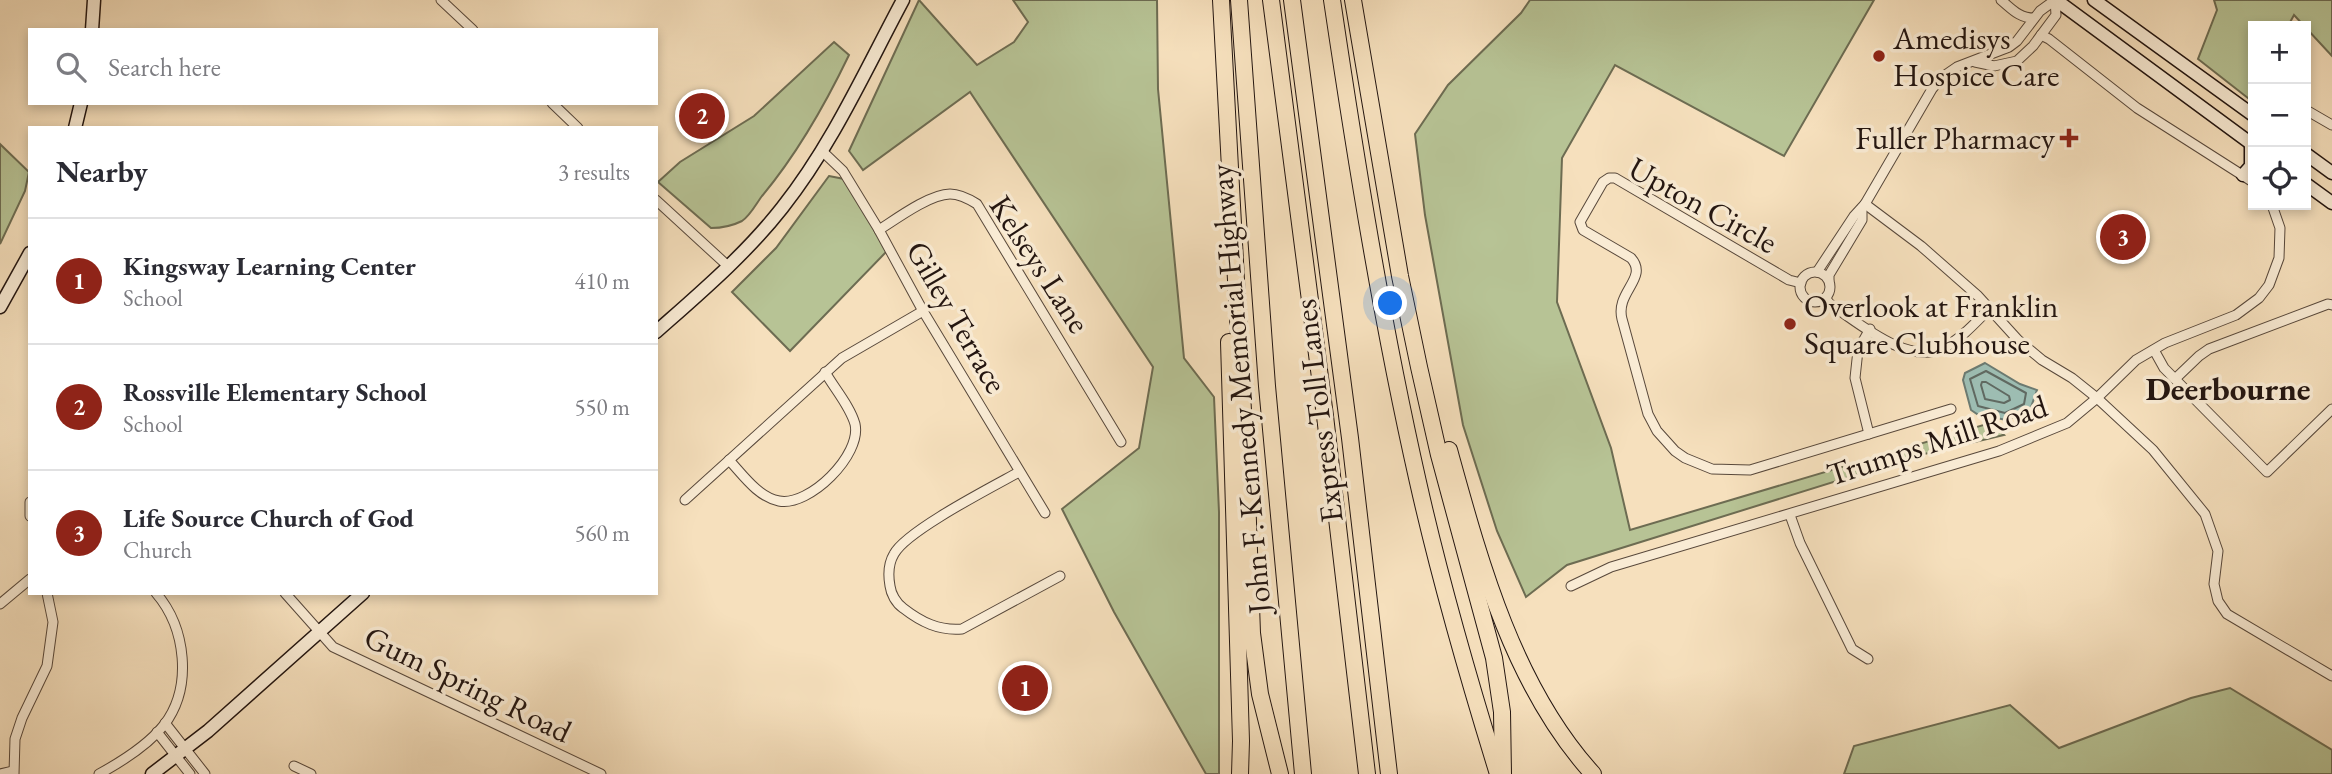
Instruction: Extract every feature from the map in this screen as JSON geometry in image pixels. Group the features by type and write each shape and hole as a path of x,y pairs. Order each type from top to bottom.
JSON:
{"highway":[{"path":"1219,0 1246,467 1251,620 1260,694 1280,774"},
{"path":"1219,0 1240,774"},
{"name":"John F. Kennedy Memorial Highway","path":"1239,0 1268,397 1303,774"},
{"name":"Express Toll Lanes","path":"1271,0 1325,416 1367,774"},
{"name":"Express Toll Lanes","path":"1292,0 1350,438 1389,774"},
{"path":"1332,0 1397,386 1440,573 1499,773"},
{"path":"1353,0 1395,234 1400,276 1421,378 1490,640 1500,693 1503,732 1499,773"},
{"path":"1395,234 1450,454 1482,559 1512,642 1526,677 1548,715 1593,774"}],"main road":[{"path":"92,28 94,0"},
{"path":"658,330 729,267 782,208 822,151 903,0"},
{"path":"2056,0 2248,141"},
{"path":"2094,0 2248,111"},
{"path":"75,126 80,105"},
{"path":"2311,158 2332,173"},
{"path":"2311,188 2332,203"},
{"path":"0,307 28,257"},
{"path":"152,774 181,753 361,595"}],"street":[{"path":"441,0 471,28"},
{"path":"2001,0 2017,14 2034,18"},
{"path":"1864,206 1862,220 1829,275 1830,290 1825,298 1817,302 1808,299 1802,292 1801,283 1805,276 1818,272 1854,216 1864,206 1941,78 1957,67 1975,62 1985,54 2009,47 2017,41 2040,11 2055,0 2056,15 2017,61 1994,66 1975,62"},
{"path":"2041,35 2137,108 2248,178"},
{"path":"554,105 577,126"},
{"path":"2311,113 2332,125"},
{"name":"Gilley Terrace","path":"822,151 843,171 923,311 1045,513"},
{"name":"Upton Circle","path":"1801,283 1789,280 1615,178 1603,182 1580,222 1583,230 1631,258 1638,269 1622,299 1620,311 1648,414 1657,431 1685,458 1712,469 1750,470 1951,409"},
{"name":"Kelseys Lane","path":"879,230 938,196 951,194 977,204 1121,442"},
{"path":"658,202 729,267"},
{"path":"1864,206 1921,246 1978,296 2031,352 2072,378 2097,398 2152,450 2205,514 2218,551 2214,584 2218,601 2227,614 2332,676"},
{"name":"Trumps Mill Road","path":"1571,586 1611,567 1790,515 2022,442 2067,423 2136,360 2154,349 2236,315 2259,298 2269,285 2279,258 2280,228 2274,210"},
{"path":"1818,272 1829,281"},
{"path":"1825,298 1830,304 1907,351 1925,353 1951,344 1989,309"},
{"path":"2175,379 2209,349 2328,304 2332,305"},
{"path":"685,500 842,358 923,311"},
{"path":"1869,434 1854,378 1858,350 1870,329"},
{"path":"2154,349 2164,368 2267,472 2332,409"},
{"path":"729,460 760,492 780,501 797,500 808,495 832,474 849,456 856,434 855,423 825,372"},
{"path":"1019,472 901,543 889,566 891,592 898,605 937,628 962,629 1060,576"},
{"path":"1790,515 1800,543 1852,649 1868,659"},
{"path":"0,604 28,581"},
{"path":"0,774 13,773 15,739 47,666 52,622 47,595"},
{"path":"99,774 157,732 165,723 179,689 183,672 181,644 172,618 157,595"},
{"name":"Gum Spring Road","path":"287,595 333,647 601,774"},
{"path":"165,723 190,774"},
{"path":"157,732 205,774"},
{"path":"294,766 311,774"}],"green space":[{"path":"919,0 977,65 1014,42 1028,22 1013,0 1157,0 1158,89 1184,358 1214,397 1219,512 1219,774 1206,774 1114,612 1062,509 1139,448 1153,367 970,92 863,170 849,151"},
{"path":"1530,0 1874,0 1784,156 1615,65 1562,158 1557,302 1611,448 1630,530 1990,423 2004,435 1920,455 1567,565 1526,597 1497,531 1463,425 1425,215 1415,134 1448,85 1521,13"},
{"path":"2214,0 2332,0 2332,56 2311,33 2311,21 2300,21 2294,15 2291,21 2248,21 2248,98 2198,59 2217,10"},
{"path":"834,42 849,55 840,74 799,146 745,219 723,227 711,228 658,182 680,162 754,116"},
{"path":"0,144 28,171 28,177 25,191 0,244"},
{"path":"829,176 849,180 887,251 790,351 732,292 776,248"},
{"path":"2230,688 2332,750 2332,774 1844,774 1854,746 2010,705 2059,748 2191,698"}],"water":[{"path":"1985,363 2020,384 2037,390 2030,410 2006,420 1977,414 1971,410 1963,380 1965,373"}],"place":[{"name":"Amedisys Hospice Care","path":"1879,56"},
{"name":"Rossville Elementary School","path":"702,116"},
{"name":"Fuller Pharmacy","path":"2069,138"},
{"name":"Life Source Church of God","path":"2123,237"},
{"name":"Overlook at Franklin Square Clubhouse","path":"1790,324"},
{"name":"Kingsway Learning Center","path":"1025,688"}],"district":[{"name":"Deerbourne","path":"2228,388"}]}
